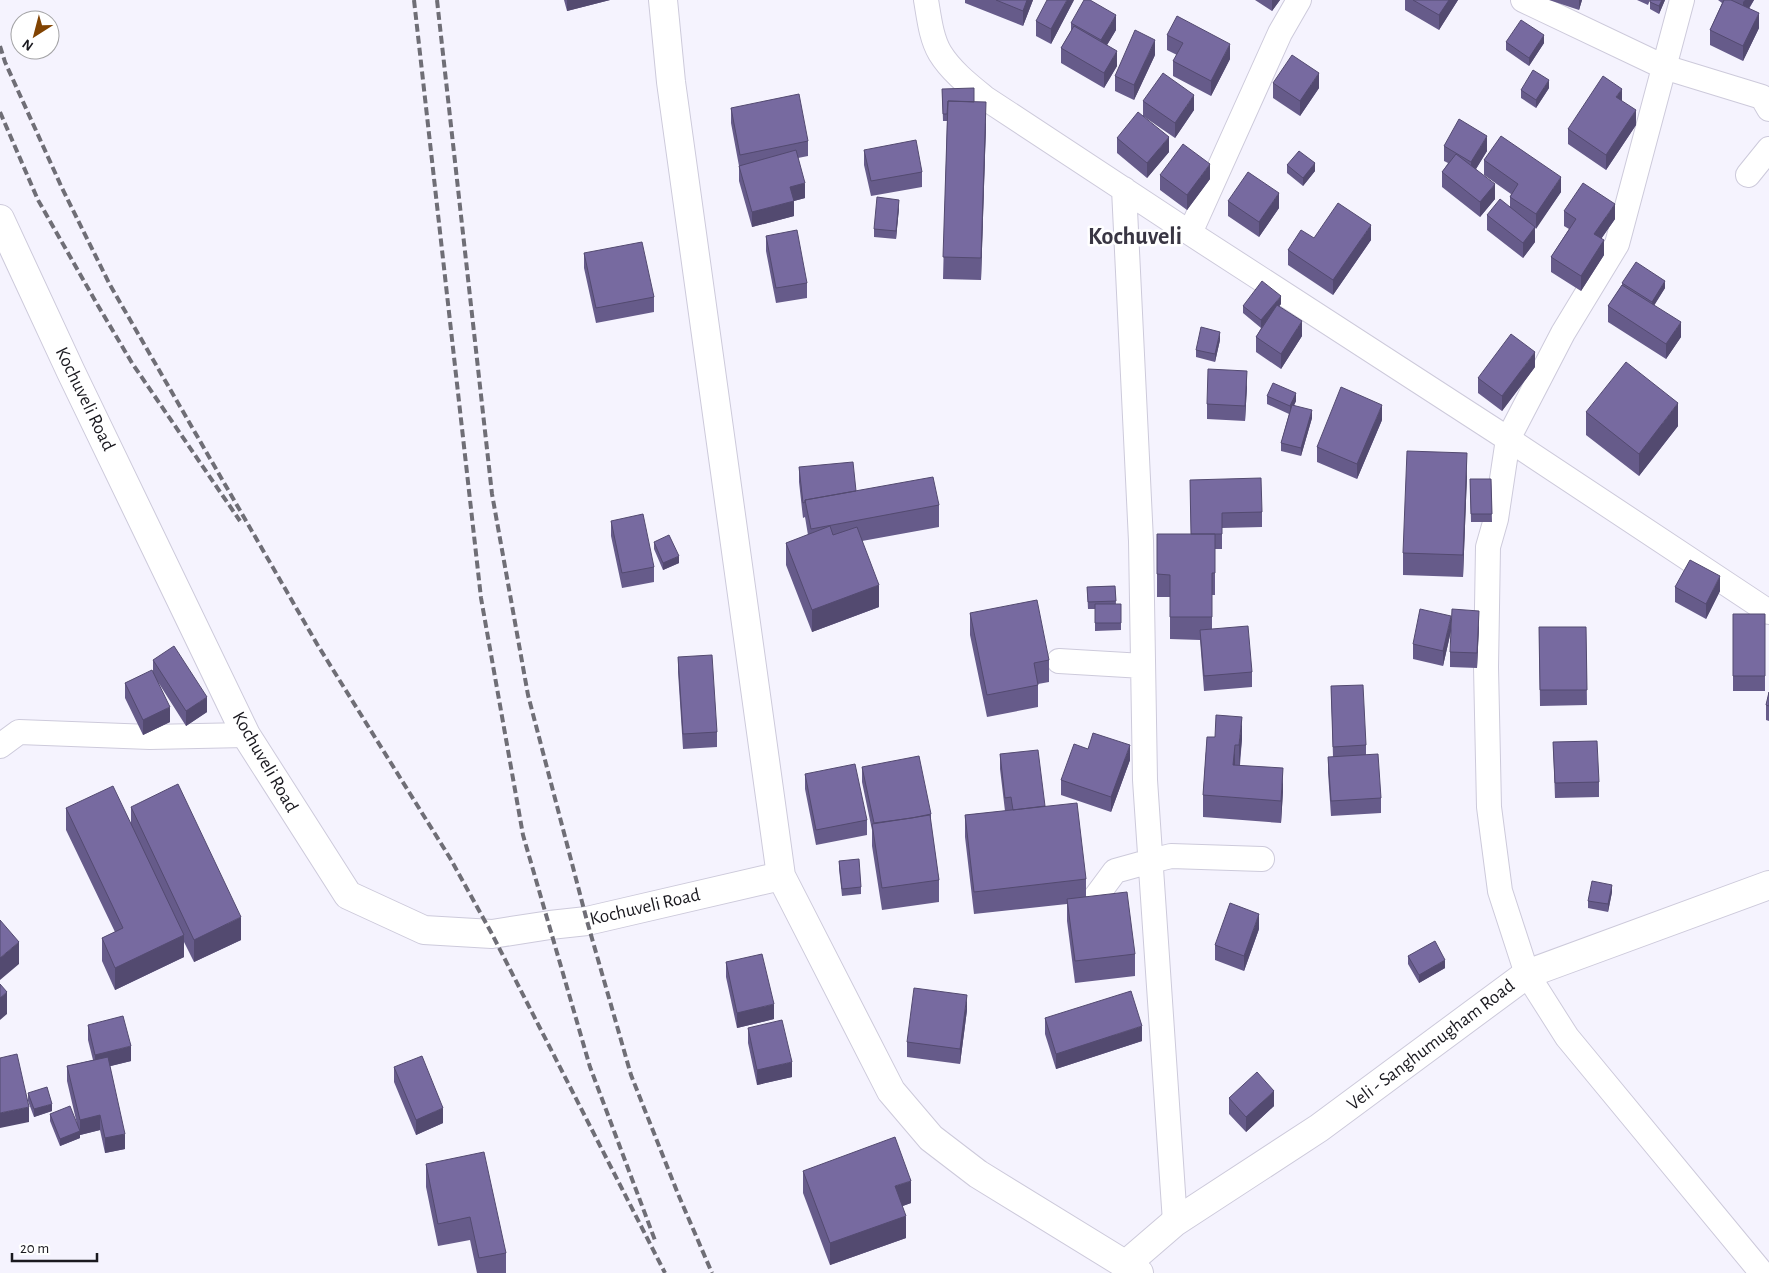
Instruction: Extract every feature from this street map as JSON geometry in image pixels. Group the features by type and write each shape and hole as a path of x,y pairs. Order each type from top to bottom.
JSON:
{"main road":[{"path":"663,0 671,82 781,876 892,1091 931,1138 978,1174 1132,1269"},
{"name":"Kochuveli Road","path":"0,219 71,372 246,736 348,895 424,930 492,934 587,921 781,876"},
{"name":"Veli - Sanghumugham Road","path":"1132,1269 1175,1222 1319,1128 1526,974 1769,885"}],"street":[{"path":"926,0 932,31 940,53 961,78 985,98 1508,439 1769,612"},
{"path":"1190,233 1280,33 1298,0"},
{"path":"1523,0 1664,67 1762,96 1769,109"},
{"path":"1682,0 1617,244 1563,333 1508,439 1496,519 1488,547 1486,667 1490,807 1500,891 1526,974 1568,1037 1762,1273"},
{"path":"1748,175 1769,149"},
{"path":"1124,189 1140,531 1145,780 1175,1222"},
{"path":"1059,662 1143,666"},
{"path":"0,746 19,732 150,737 246,736"},
{"path":"1095,898 1115,871 1171,856 1262,859"}],"building":[{"path":"996,0 1027,0 1023,11"},
{"path":"1047,0 1067,0 1051,29 1036,21"},
{"path":"1084,0 1090,0 1116,15 1101,40 1071,23"},
{"path":"1413,0 1449,0 1439,15"},
{"path":"1650,0 1662,0 1659,6 1650,2"},
{"path":"1724,0 1731,0 1759,13 1743,46 1710,30"},
{"path":"1177,16 1230,44 1211,81 1173,61 1183,43 1167,35"},
{"path":"1521,20 1544,35 1529,58 1506,42"},
{"path":"1074,26 1117,51 1104,73 1061,48"},
{"path":"1135,30 1155,40 1134,85 1115,76"},
{"path":"1292,55 1319,73 1300,101 1273,83"},
{"path":"1533,70 1549,80 1536,100 1521,90"},
{"path":"1163,73 1194,95 1175,123 1143,101"},
{"path":"1603,76 1622,89 1616,97 1636,110 1606,155 1568,129"},
{"path":"974,88 974,102 948,101 947,114 943,114 942,89"},
{"path":"799,94 808,141 740,155 731,108"},
{"path":"948,101 986,102 981,258 943,257"},
{"path":"1138,112 1169,137 1147,163 1117,138"},
{"path":"1459,119 1487,136 1471,162 1444,146"},
{"path":"1501,136 1561,177 1536,214 1510,197 1518,184 1484,160"},
{"path":"916,140 922,172 871,181 864,150"},
{"path":"1183,144 1210,164 1187,195 1160,175"},
{"path":"796,150 805,183 790,187 794,201 752,212 739,166"},
{"path":"1299,151 1315,163 1303,178 1287,165"},
{"path":"1456,154 1495,184 1480,202 1442,172"},
{"path":"1248,172 1279,193 1259,222 1228,201"},
{"path":"1583,183 1615,204 1594,234 1604,240 1581,276 1551,257 1576,219 1564,211"},
{"path":"877,197 899,200 896,231 874,229"},
{"path":"1500,199 1535,227 1523,243 1487,215"},
{"path":"1338,203 1371,225 1333,280 1288,250 1301,230 1314,238"},
{"path":"797,230 807,283 776,288 766,236"},
{"path":"642,242 654,297 596,308 584,253"},
{"path":"1636,262 1665,281 1652,302 1622,283"},
{"path":"1262,281 1281,296 1261,320 1243,306"},
{"path":"1622,285 1681,322 1666,344 1608,306"},
{"path":"1277,305 1302,321 1281,354 1256,337"},
{"path":"1201,327 1220,332 1215,354 1196,350"},
{"path":"1511,334 1535,352 1502,396 1478,378"},
{"path":"1626,362 1678,403 1639,454 1586,412"},
{"path":"1208,369 1247,371 1245,406 1207,404"},
{"path":"1273,383 1296,393 1290,406 1267,396"},
{"path":"1341,387 1382,405 1357,464 1317,447"},
{"path":"1292,405 1312,410 1301,448 1281,443"},
{"path":"1407,451 1467,453 1463,555 1403,553"},
{"path":"853,462 856,491 805,500 803,503 799,467"},
{"path":"933,477 939,505 811,529 805,500"},
{"path":"1261,478 1262,512 1222,513 1222,534 1191,534 1190,480"},
{"path":"1470,479 1491,479 1492,514 1471,514"},
{"path":"643,514 654,567 622,573 611,521"},
{"path":"830,526 833,535 857,527 879,585 812,610 786,543"},
{"path":"1157,534 1215,534 1215,573 1212,573 1212,617 1170,617 1170,575 1157,574"},
{"path":"669,535 679,556 663,563 654,542"},
{"path":"1690,560 1720,576 1706,604 1675,587"},
{"path":"1115,586 1116,601 1088,602 1087,587"},
{"path":"1037,600 1049,660 1034,663 1038,685 987,695 970,613"},
{"path":"1095,604 1121,604 1121,623 1095,623"},
{"path":"1420,609 1451,616 1443,651 1413,644"},
{"path":"1452,609 1479,611 1477,653 1450,652"},
{"path":"1733,614 1765,614 1765,676 1733,676"},
{"path":"1248,626 1252,672 1204,676 1200,630"},
{"path":"1539,627 1586,627 1587,690 1540,690"},
{"path":"174,646 207,697 186,711 153,660"},
{"path":"712,655 717,732 683,734 678,657"},
{"path":"152,670 170,707 143,720 125,683"},
{"path":"1363,685 1366,745 1333,747 1331,686"},
{"path":"1769,692 1769,706 1766,705"},
{"path":"1216,715 1242,717 1239,745 1235,745 1233,765 1283,768 1281,801 1203,795 1207,737 1215,737"},
{"path":"1093,733 1130,745 1111,797 1061,780 1074,744 1088,749"},
{"path":"1597,741 1599,782 1555,783 1553,742"},
{"path":"1038,750 1045,806 1013,810 1011,797 1005,798 1000,754"},
{"path":"1378,754 1381,798 1331,801 1328,757"},
{"path":"919,756 931,814 874,823 862,767"},
{"path":"855,764 867,820 816,830 805,774"},
{"path":"178,784 241,917 194,940 131,807"},
{"path":"113,786 184,935 115,968 102,938 123,928 66,808"},
{"path":"1077,803 1086,879 974,892 965,815"},
{"path":"930,815 939,880 882,888 872,824"},
{"path":"859,859 861,887 842,889 839,861"},
{"path":"1592,881 1612,885 1608,904 1588,901"},
{"path":"1127,892 1135,954 1075,961 1067,899"},
{"path":"1230,903 1259,914 1244,956 1215,945"},
{"path":"0,920 19,942 0,958"},
{"path":"1435,941 1445,960 1419,975 1408,956"},
{"path":"762,954 774,1004 737,1013 726,962"},
{"path":"0,984 7,992 0,998"},
{"path":"914,988 967,995 960,1049 907,1042"},
{"path":"1131,991 1142,1026 1056,1054 1045,1018"},
{"path":"123,1016 131,1046 95,1055 88,1025"},
{"path":"782,1020 792,1062 757,1070 748,1028"},
{"path":"17,1054 29,1107 0,1113 0,1058"},
{"path":"422,1056 443,1108 416,1120 394,1067"},
{"path":"108,1057 125,1134 105,1138 100,1115 80,1120 67,1066"},
{"path":"1257,1072 1274,1091 1246,1117 1229,1098"},
{"path":"47,1087 52,1104 34,1109 28,1093"},
{"path":"70,1106 80,1131 60,1139 50,1114"},
{"path":"895,1137 911,1181 895,1186 906,1216 830,1243 803,1171"},
{"path":"484,1152 506,1253 479,1258 470,1217 438,1224 426,1164"}],"railway":[{"path":"414,0 481,598 523,835 590,1067 656,1243"},
{"path":"437,0 492,494 528,695 587,921 631,1075 678,1194 712,1273"},
{"path":"0,46 5,62 62,188 110,285 317,644 450,858 492,934 665,1273"},
{"path":"0,112 38,200 97,304 132,363 240,521"}],"district":[{"name":"Kochuveli","path":"1135,237"}]}
